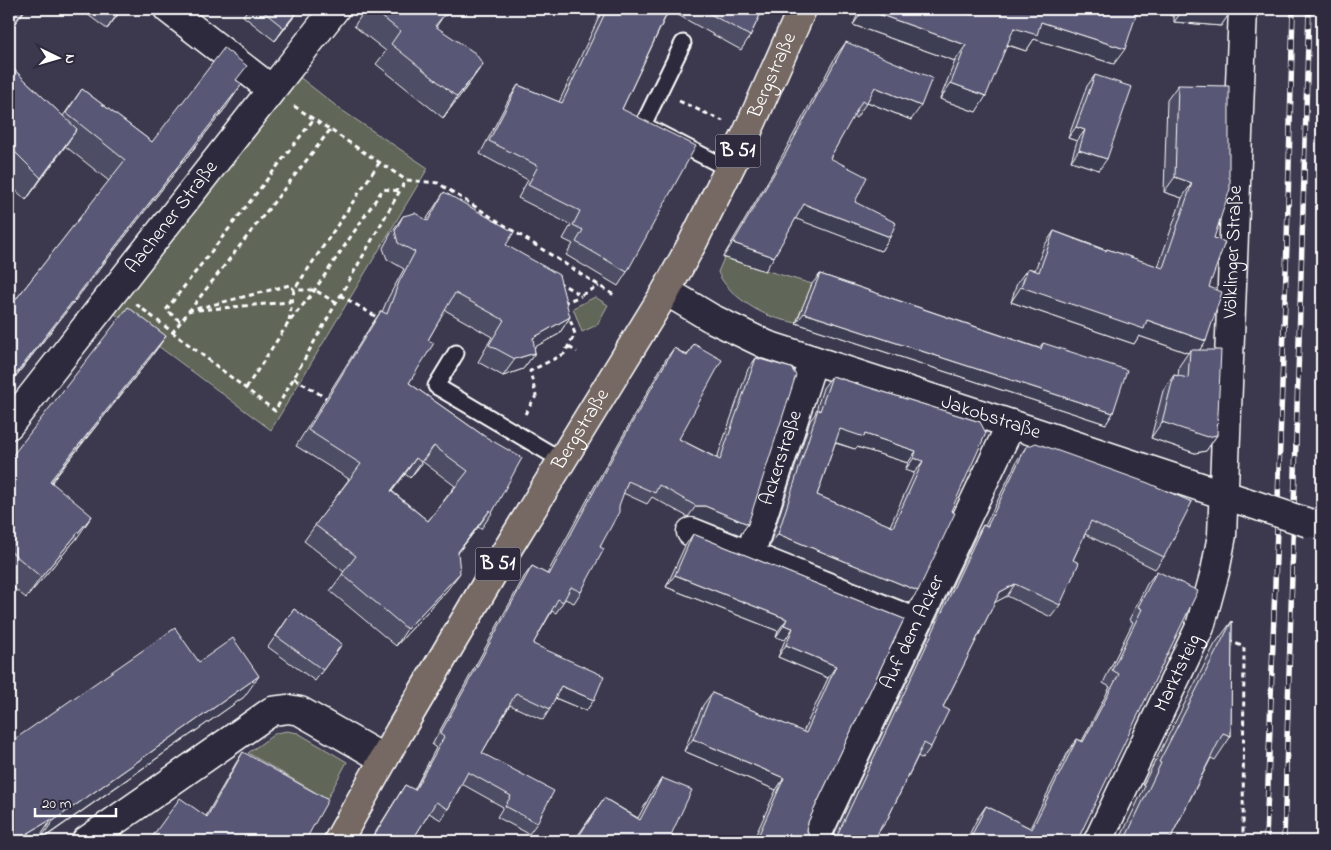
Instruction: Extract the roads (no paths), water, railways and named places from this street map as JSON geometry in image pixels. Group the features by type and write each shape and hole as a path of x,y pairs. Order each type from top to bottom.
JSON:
{"main road":[{"name":"Bergstraße","path":"338,841 494,571 666,291 729,169 767,90 802,9"}],"street":[{"path":"168,9 272,89"},
{"name":"Aachener Straße","path":"9,425 335,9"},
{"name":"Völklinger Straße","path":"1223,496 1243,9"},
{"name":"Jakobstraße","path":"666,291 711,318 767,345 1316,525"},
{"name":"Ackerstraße","path":"750,555 813,360"},
{"name":"Auf dem Acker","path":"814,841 1011,424"},
{"name":"Marktsteig","path":"1098,841 1200,627 1222,535 1223,496"},
{"path":"691,532 917,623"},
{"path":"86,841 272,711 300,711 384,759"}],"lane":[{"path":"683,43 643,125 729,169"},
{"path":"456,352 436,386 563,461"}],"railway":[{"path":"1266,841 1287,243 1293,9"},
{"path":"1284,841 1309,9"}]}
